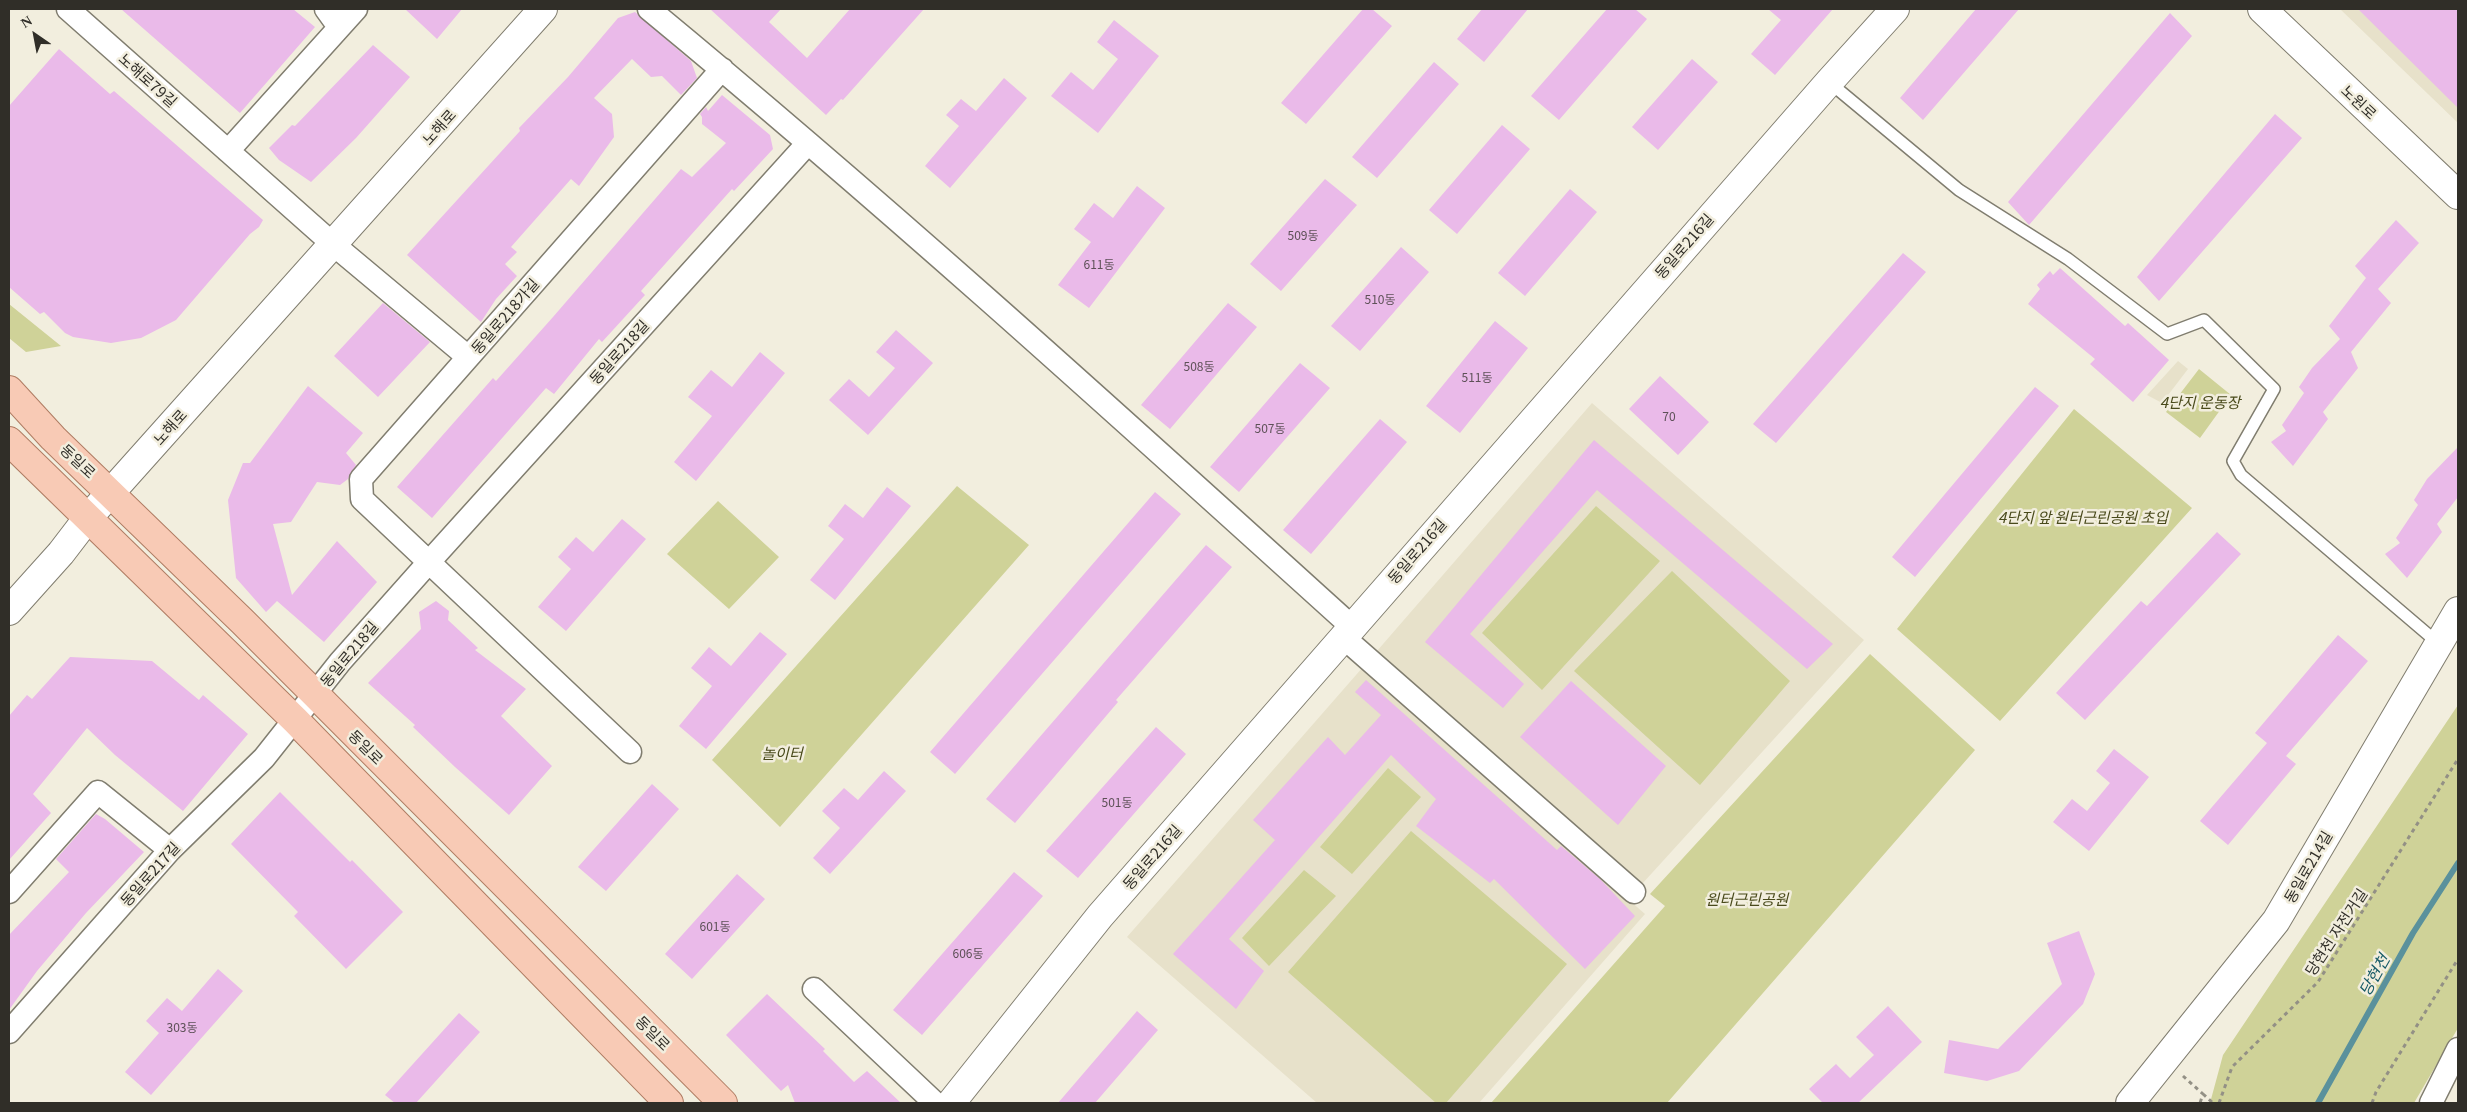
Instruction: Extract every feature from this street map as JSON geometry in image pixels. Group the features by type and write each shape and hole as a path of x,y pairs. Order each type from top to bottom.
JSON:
{"main road":[{"name":"노해로","path":"9,611 61,553 87,519 543,9"},
{"name":"동일로216길","path":"951,1103 1100,916 1347,631 1829,82 1896,9"},
{"name":"노원로","path":"2262,9 2458,195"},
{"name":"동일로","path":"9,390 53,438 111,492 723,1103"},
{"path":"9,441 295,720 669,1103"},
{"name":"동일로214길","path":"2130,1103 2276,921 2458,611"}],"street":[{"name":"노해로79길","path":"68,9 334,245"},
{"path":"326,9 339,27"},
{"path":"228,151 356,9"},
{"path":"649,9 808,143 1126,422 1347,631 1634,892"},
{"name":"동일로218가길","path":"630,752 362,499 361,479 722,69"},
{"name":"동일로218길","path":"295,720 340,662 808,143"},
{"path":"334,245 468,357"},
{"name":"동일로217길","path":"9,1032 170,850 264,758 295,720"},
{"path":"9,892 98,792 170,850"},
{"path":"814,989 935,1103"},
{"path":"2431,1103 2458,1049"}],"lane":[{"path":"1829,82 1959,190 2068,259 2167,334 2204,320 2274,389 2233,462 2241,475 2438,644"}],"path":[{"name":"당현천 자전거길","path":"2219,1103 2232,1067 2318,982 2458,759"},
{"path":"2372,1103 2376,1092 2458,959"},
{"path":"2165,1059 2213,1103"},
{"path":"2200,1103 2203,1094"}],"shaded area":[{"path":"2340,9 2458,9 2458,123"},
{"path":"2178,361 2188,369 2162,403 2147,395"},
{"path":"1592,403 1864,640 1642,884 1377,651"},
{"path":"1363,667 1645,914 1479,1103 1317,1103 1127,937"}],"green space":[{"path":"9,304 61,346 26,352 9,338"},
{"name":"4단지 운동장","path":"2199,369 2231,395 2200,438 2166,412"},
{"name":"4단지 앞 원터근린공원 초입","path":"2074,409 2192,508 2000,721 1897,629"},
{"name":"놀이터","path":"957,486 1029,545 780,827 712,760"},
{"path":"718,501 779,557 729,609 667,554"},
{"path":"1596,506 1660,561 1542,690 1482,633"},
{"path":"1672,571 1790,681 1700,785 1574,671"},
{"name":"원터근린공원","path":"1870,654 1975,750 1667,1103 1491,1103 1665,906 1650,894"},
{"path":"2458,705 2458,1028 2414,1103 2210,1103 2223,1055"},
{"path":"1388,768 1421,797 1352,874 1320,847"},
{"path":"1411,831 1567,964 1446,1103 1436,1103 1288,972"},
{"path":"1304,870 1336,896 1269,966 1242,938"}],"building":[{"path":"121,9 293,9 315,27 240,113"},
{"path":"405,9 462,9 437,39"},
{"path":"710,9 781,9 769,22 807,58 850,9 924,9 843,100 841,99 826,115"},
{"path":"1363,9 1372,9 1392,26 1306,124 1281,103"},
{"path":"1482,9 1528,9 1484,62 1457,39"},
{"path":"1607,9 1635,9 1647,19 1559,120 1531,96"},
{"path":"1768,9 1833,9 1775,75 1751,54 1781,20"},
{"path":"1976,9 2019,9 1923,120 1900,98"},
{"path":"2358,9 2458,9 2458,108"},
{"path":"635,12 691,61 697,78 681,95 662,76 651,77 632,59 594,98 612,114 614,137 579,186 571,179 511,247 517,252 505,264 517,276 496,299 481,322 407,255 520,131 519,128 568,77 618,18"},
{"path":"2170,13 2192,36 2029,225 2008,202"},
{"path":"1114,20 1159,56 1098,133 1051,96 1071,72 1093,90 1118,59 1097,42"},
{"path":"373,45 410,77 356,138 311,182 279,160 269,148 292,125 295,126"},
{"path":"59,49 110,94 114,91 263,220 259,227 250,234 176,320 141,338 111,343 73,337 65,333 44,312 40,314 9,287 9,106"},
{"path":"1692,59 1718,82 1658,150 1632,127"},
{"path":"1434,62 1459,84 1377,178 1352,157"},
{"path":"1004,78 1027,98 950,188 925,166 959,126 946,115 961,99 976,111"},
{"path":"722,95 770,135 773,149 734,191 732,189 641,291 645,295 602,342 599,339 554,394 546,388 432,518 397,487 493,378 496,381 681,169 692,177 726,143 702,124 700,114 706,107 708,111"},
{"path":"2275,114 2302,138 2159,301 2137,277"},
{"path":"1502,125 1530,149 1457,234 1429,210"},
{"path":"1325,179 1357,205 1281,291 1250,264"},
{"path":"1137,186 1165,208 1089,308 1058,285 1091,242 1074,229 1094,203 1113,218"},
{"path":"1570,189 1597,212 1525,296 1498,273"},
{"path":"2396,220 2419,243 2378,289 2391,303 2351,352 2358,368 2323,412 2328,419 2293,466 2271,442 2286,431 2282,425 2304,393 2299,387 2312,368 2340,339 2329,326 2366,278 2355,266"},
{"path":"1401,247 1429,272 1360,351 1331,326"},
{"path":"1903,253 1926,272 1776,443 1753,424"},
{"path":"2060,268 2125,326 2128,323 2169,360 2133,402 2090,364 2095,359 2028,304 2040,289 2037,285 2050,271 2053,275"},
{"path":"383,303 430,342 378,397 334,356"},
{"path":"1228,303 1257,327 1170,429 1141,405"},
{"path":"1495,321 1528,348 1460,433 1426,406"},
{"path":"896,330 933,363 868,435 829,400 849,379 869,397 895,368 876,352"},
{"path":"760,352 785,373 696,481 674,462 712,416 688,397 711,370 732,387"},
{"path":"1300,363 1330,388 1239,492 1210,467"},
{"path":"1660,376 1709,422 1678,455 1629,409"},
{"path":"308,386 363,433 346,453 356,465 348,479 340,485 317,482 291,522 273,524 292,595 337,541 377,582 324,642 277,601 266,612 236,578 228,500 243,463 250,463"},
{"path":"2035,387 2059,406 1915,577 1892,557"},
{"path":"1380,419 1407,442 1311,554 1283,530"},
{"path":"1594,440 1833,644 1807,669 1597,490 1470,634 1524,684 1503,708 1425,642"},
{"path":"2458,447 2458,497 2437,524 2442,532 2407,578 2385,554 2400,543 2396,538 2418,505 2414,500 2427,479"},
{"path":"887,487 911,506 835,600 810,580 844,539 828,526 845,504 863,518"},
{"path":"1155,492 1181,514 955,774 930,752"},
{"path":"622,519 646,539 566,631 538,607 571,569 558,557 576,537 593,552"},
{"path":"2217,532 2241,554 2085,720 2056,693 2141,601 2147,606"},
{"path":"1206,545 1232,567 1116,700 1118,702 1015,823 986,799"},
{"path":"436,601 449,611 448,620 478,648 475,650 526,689 501,716 552,766 509,815 455,767 413,727 415,725 368,683 421,629 419,612"},
{"path":"760,632 787,654 706,749 679,726 712,686 691,668 709,647 731,666"},
{"path":"2338,635 2368,661 2286,756 2296,764 2228,845 2200,821 2267,743 2255,733"},
{"path":"70,657 152,661 199,700 203,695 248,734 183,811 115,755 87,728 33,794 51,813 9,860 9,716 27,695 32,699"},
{"path":"1366,680 1557,850 1561,846 1600,879 1635,916 1585,969 1494,879 1490,883 1416,826 1436,799 1391,755 1229,939 1264,971 1236,1009 1173,954 1275,840 1253,820 1328,737 1345,755 1381,715 1355,692"},
{"path":"1571,681 1666,766 1618,825 1520,737"},
{"path":"1156,727 1186,754 1078,878 1046,851"},
{"path":"2114,749 2149,777 2089,851 2053,822 2072,799 2087,811 2110,783 2096,771"},
{"path":"884,771 906,791 830,874 813,858 840,828 822,811 844,788 858,800"},
{"path":"652,784 679,809 606,891 578,867"},
{"path":"280,792 350,862 352,860 403,912 346,969 294,916 298,912 231,844"},
{"path":"96,814 105,819 144,852 86,913 37,971 9,1010 9,935 69,872 56,859"},
{"path":"1014,872 1043,896 922,1035 893,1010"},
{"path":"737,874 765,899 692,979 665,954"},
{"path":"2079,931 2095,974 2083,1004 2019,1071 1987,1081 1944,1073 1949,1040 1998,1049 2062,984 2047,943"},
{"path":"218,969 243,991 151,1095 125,1072 159,1033 146,1021 167,998 182,1011"},
{"path":"767,994 825,1049 823,1051 854,1082 867,1071 901,1103 795,1103 788,1085 781,1091 726,1035"},
{"path":"1888,1006 1922,1042 1858,1103 1823,1103 1809,1089 1836,1064 1850,1078 1874,1055 1856,1037"},
{"path":"1137,1011 1158,1030 1095,1103 1058,1103"},
{"path":"459,1013 480,1032 416,1103 395,1103 385,1095"}],"waterway":[{"name":"당현천","path":"2318,1103 2413,933 2458,863"}]}
